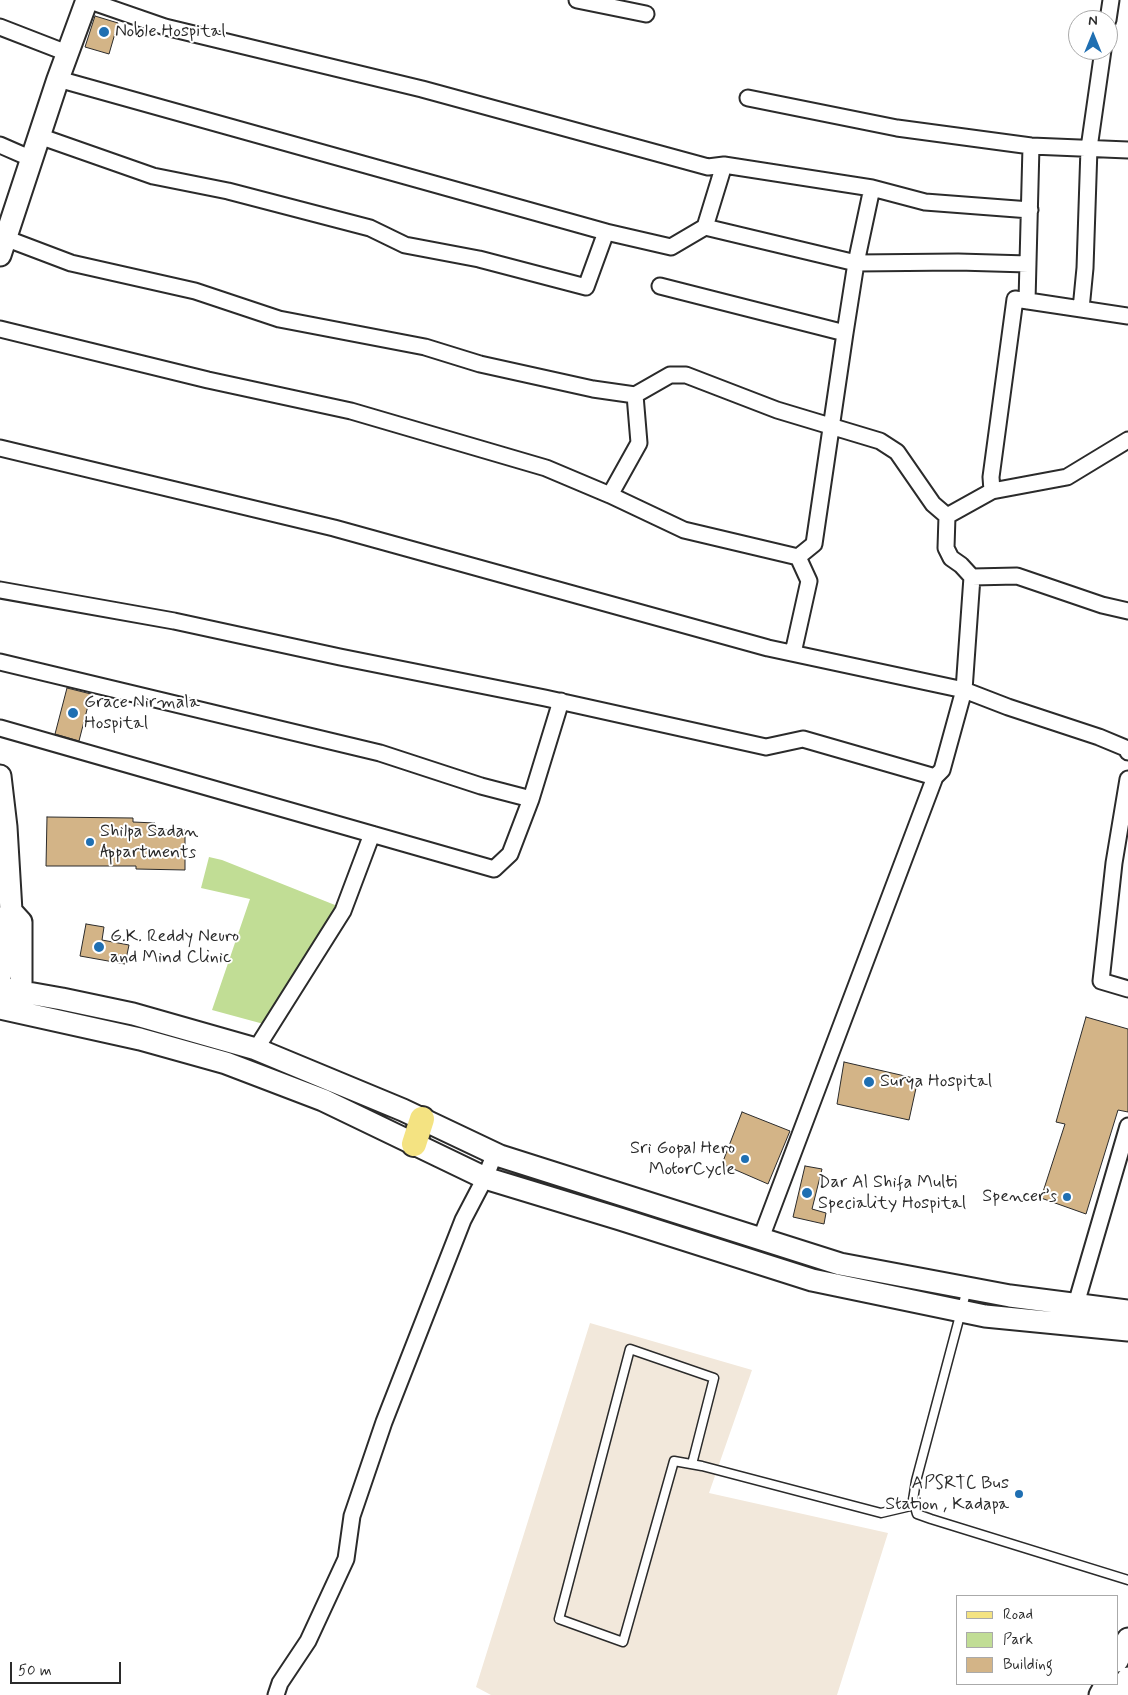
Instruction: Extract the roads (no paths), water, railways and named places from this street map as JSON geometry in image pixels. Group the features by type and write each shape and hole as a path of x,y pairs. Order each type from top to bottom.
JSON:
{"main road":[{"path":"3,246 58,79 87,0"},
{"path":"0,776 6,827 11,911 21,922 21,992"},
{"path":"0,976 2,922 11,911"},
{"path":"0,988 133,1014 256,1049 422,1119 495,1153 840,1264 1010,1296 1128,1311"},
{"path":"0,1008 140,1039 226,1064 323,1100 485,1178 812,1280 985,1316 1128,1330"},
{"path":"414,1144 422,1119"},
{"path":"1118,1659 1128,1639"},
{"path":"1119,1695 1128,1678"}],"street":[{"path":"87,0 165,27 422,89 708,167 724,165 872,188 925,202 1030,210"},
{"path":"577,0 646,14"},
{"path":"0,27 67,54"},
{"path":"1081,309 1085,268 1089,148 1102,60"},
{"path":"58,79 606,232 672,247 705,227 724,165"},
{"path":"748,98 897,128 1031,146 1128,150"},
{"path":"39,136 153,176 237,193 370,228 405,244 479,259 586,287 606,232"},
{"path":"0,145 32,159"},
{"path":"1027,301 1031,146"},
{"path":"798,557 814,544 856,263 872,188"},
{"path":"705,227 856,263 958,262 1028,264"},
{"path":"3,246 195,291 279,319 425,347 499,368 593,390 635,395 670,375 686,375 777,410 880,441 897,452 933,504 947,516"},
{"path":"660,286 845,333"},
{"path":"992,491 991,477 1015,299 1128,316"},
{"path":"0,329 208,380 351,411 546,468 610,495 684,530 798,557"},
{"path":"610,495 639,442 635,395"},
{"path":"947,516 992,491 1067,477 1128,440"},
{"path":"0,448 334,528 682,625 794,653 964,690 1008,708 1100,737 1128,749 1128,752"},
{"path":"761,1238 935,777 942,770 964,690 972,577 961,564 951,558 946,548 947,516"},
{"path":"794,653 809,581 798,557"},
{"path":"972,577 1017,576 1102,606 1128,611"},
{"path":"0,590 174,621 340,657 561,701 766,747 803,739 935,777"},
{"path":"0,662 380,753 481,786 532,799"},
{"path":"0,728 494,869 510,854 532,799 561,701"},
{"path":"1128,780 1114,863 1101,981 1128,990"},
{"path":"256,1049 343,911 372,834"},
{"path":"1076,1304 1128,1126"},
{"path":"276,1695 280,1683 308,1641 346,1559 352,1516 384,1422 463,1220 485,1178 495,1153"}],"lane":[{"path":"967,1288 916,1481 913,1500 917,1514 931,1520 1128,1580"},
{"path":"692,1464 714,1378 630,1349 559,1619 623,1642 674,1461 881,1513 915,1505"}],"place":[{"name":"Noble Hospital","path":"104,32"},
{"name":"Grace Nirmala Hospital","path":"73,713"},
{"name":"Shilpa Sadan Appartments","path":"90,842"},
{"name":"G.K. Reddy Neuro and Mind Clinic","path":"99,947"},
{"name":"Surya Hospital","path":"869,1082"},
{"name":"Sri Gopal Hero MotorCycle","path":"745,1159"},
{"name":"Dar Al Shifa Multi Speciality Hospital","path":"807,1193"},
{"name":"Spencer’s","path":"1067,1197"},
{"name":"APSRTC Bus Station , Kadapa","path":"1019,1494"}]}
